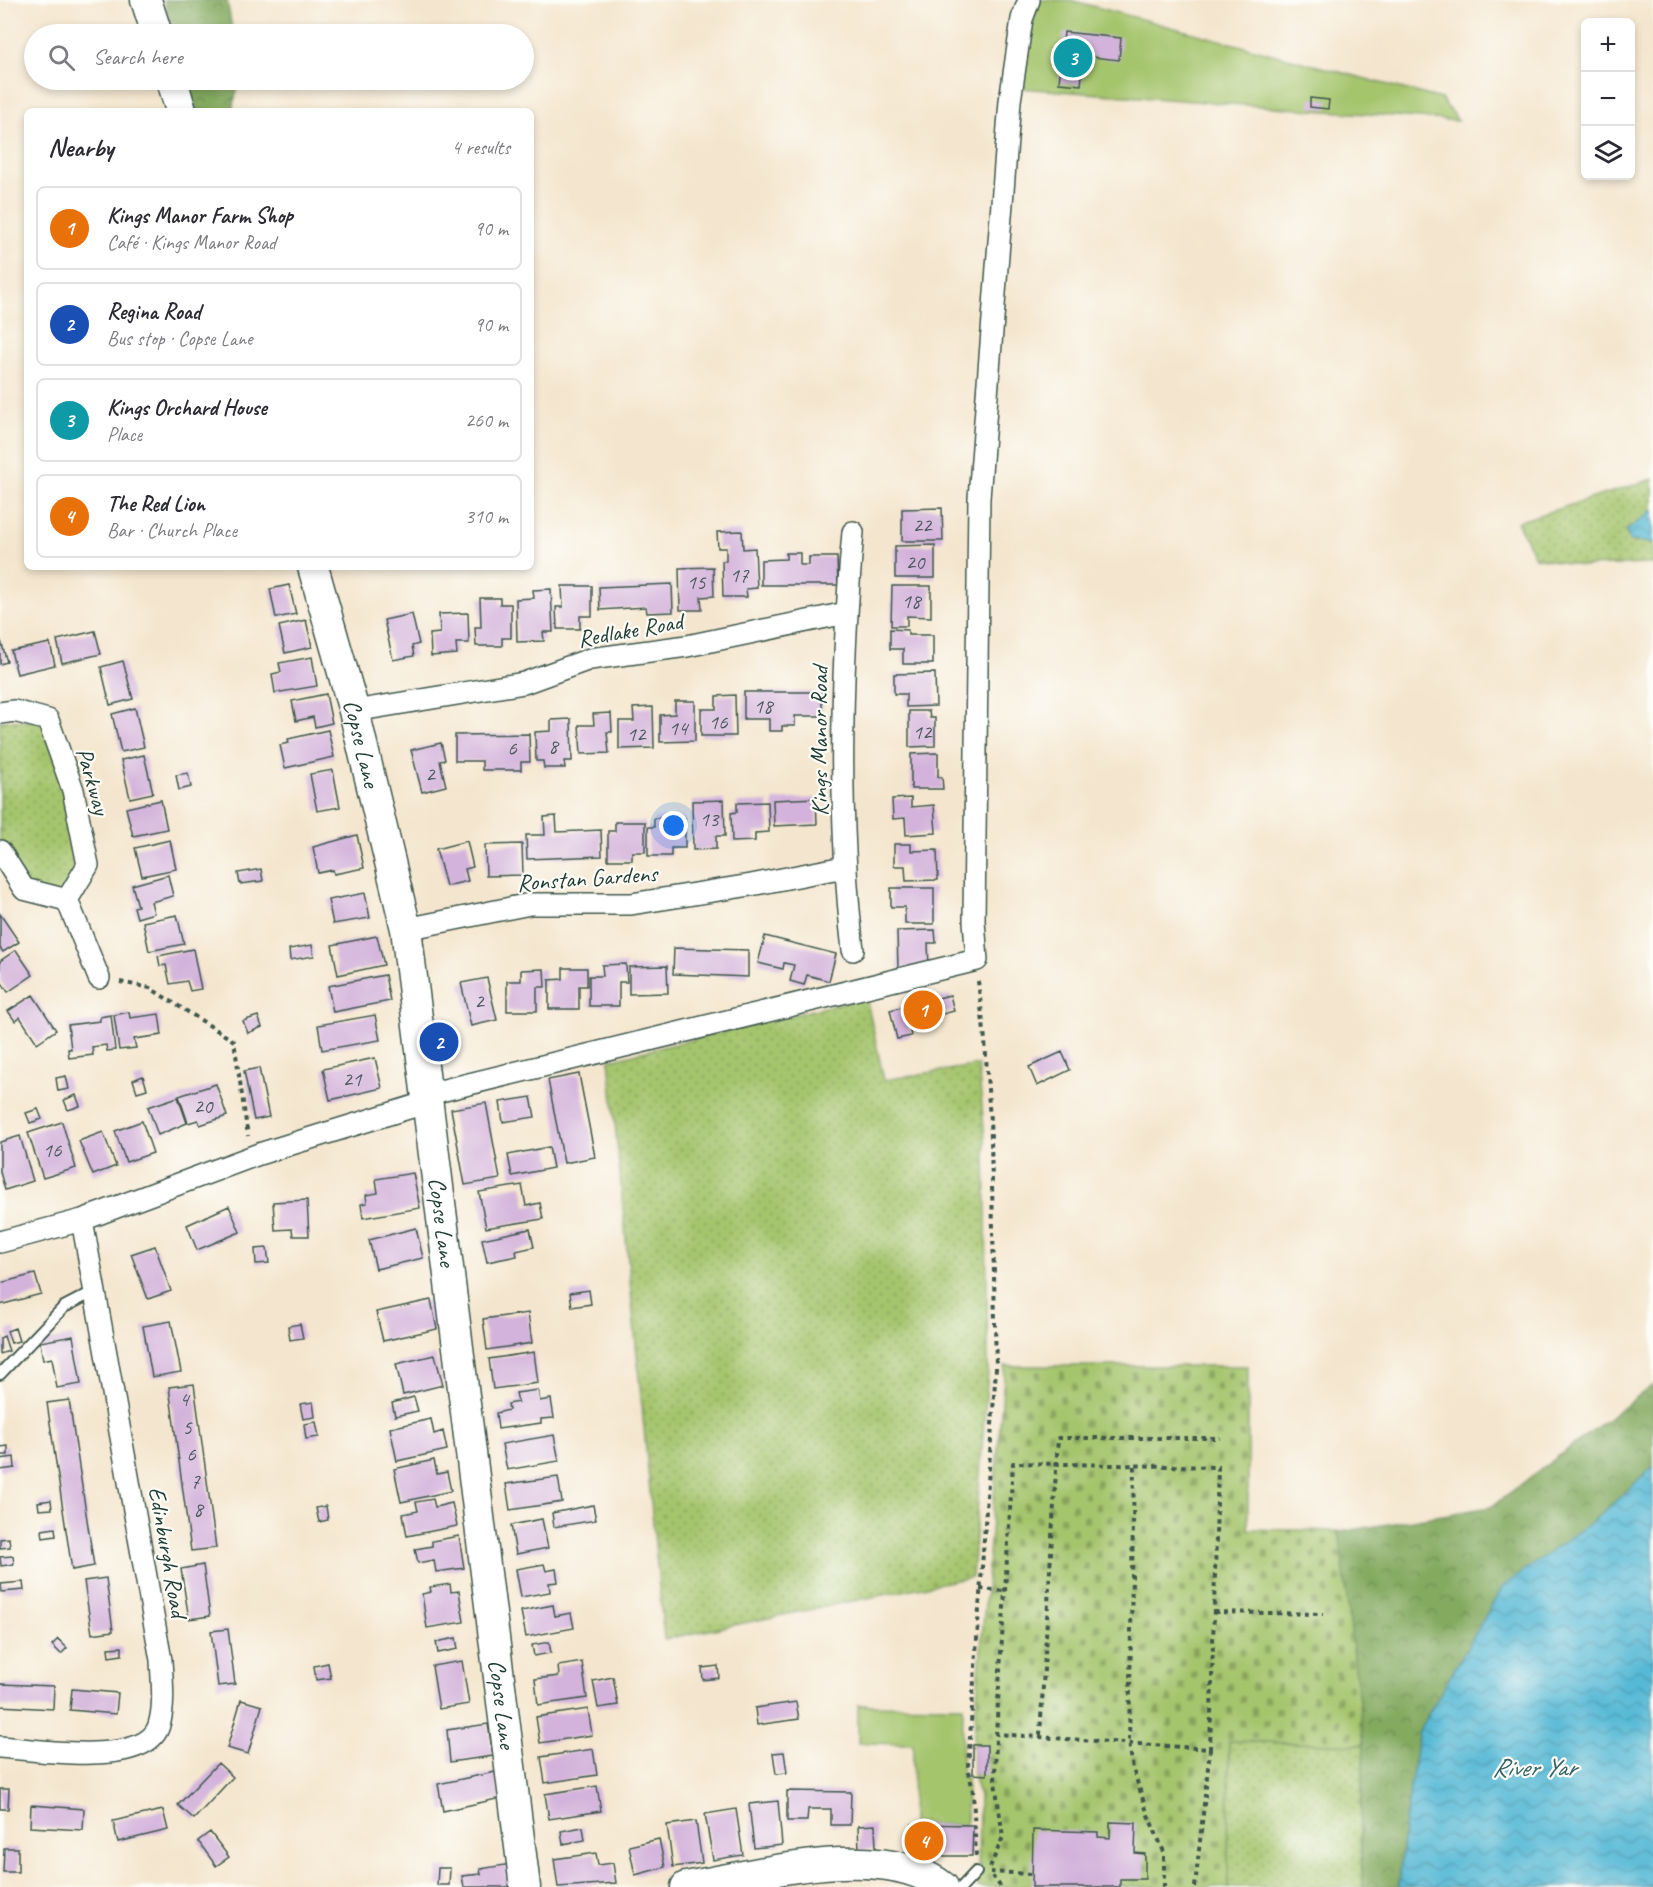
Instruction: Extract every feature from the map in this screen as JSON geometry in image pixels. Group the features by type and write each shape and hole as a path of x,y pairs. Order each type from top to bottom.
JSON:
{"street":[{"path":"146,0 154,24"},
{"path":"0,1242 82,1220 259,1154 428,1098 976,960 974,921 979,498 1010,101 1022,19 1029,0"},
{"path":"175,90 180,108"},
{"name":"Kings Manor Road","path":"853,532 846,613 844,867 853,950"},
{"name":"Copse Lane","path":"314,570 354,711 406,929 525,1887"},
{"name":"Redlake Road","path":"354,711 524,683 590,659 687,646 846,613"},
{"name":"Parkway","path":"0,713 14,711 48,720 66,770 73,790 88,865 67,900"},
{"path":"0,851 24,889 67,900 99,978"},
{"name":"Ronstan Gardens","path":"406,929 530,904 631,904 751,885 844,867"},
{"name":"Edinburgh Road","path":"0,1747 108,1754 140,1746 159,1727 163,1696 161,1660 82,1220"},
{"path":"686,1887 843,1863 901,1867 929,1876 943,1887"}],"lane":[{"path":"0,1374 64,1307 96,1290"},
{"path":"962,1887 976,1872"}],"path":[{"path":"976,960 992,1138 996,1344 968,1766 976,1827 976,1872"},
{"path":"99,978 150,988 234,1041 246,1132 259,1154"},
{"path":"1040,1735 1058,1438 1220,1438"},
{"path":"988,1872 1003,1837 995,1782 996,1734 1013,1463 1218,1467 1210,1749 1196,1887"},
{"path":"1134,1466 1129,1742 1133,1769 1148,1815 1164,1852 1164,1887"},
{"path":"980,1589 1005,1591"},
{"path":"1214,1612 1323,1614"},
{"path":"996,1734 1040,1735 1210,1749"},
{"path":"988,1872 1032,1874"},
{"path":"988,1872 1000,1887"}],"green space":[{"path":"164,0 227,0 231,24 171,24"},
{"path":"1041,0 1070,0 1441,99 1458,121 1020,88 1031,23"},
{"path":"190,90 237,90 233,108 195,108"},
{"path":"1653,479 1653,510 1626,531 1630,541 1653,543 1653,564 1581,566 1535,557 1517,522"},
{"path":"48,720 88,865 67,900 24,889 0,851 0,721"},
{"path":"866,997 884,1080 978,1065 985,1139 988,1370 972,1577 664,1639 609,1060"},
{"path":"1005,1366 1248,1366 1248,1529 1339,1531 1364,1745 1229,1741 1228,1887 978,1887 979,1796 973,1774 973,1745"},
{"path":"1653,1385 1653,1467 1597,1518 1419,1730 1404,1829 1399,1887 1363,1887 1360,1832 1364,1745 1339,1532 1491,1507"},
{"path":"858,1705 963,1706 962,1777 967,1777 966,1825 912,1824 913,1744 858,1743"},
{"path":"1229,1741 1364,1745 1360,1832 1363,1887 1228,1887"}],"water":[{"path":"1653,510 1653,543 1630,541 1626,531"},
{"name":"River Yar","path":"1653,1467 1653,1887 1399,1887 1404,1829 1419,1730 1503,1586 1597,1518"}],"building":[{"path":"1064,32 1121,38 1119,60 1084,56 1081,85 1059,83"},
{"path":"1310,98 1329,100 1328,109 1310,107"},
{"path":"942,508 943,541 902,541 902,509"},
{"path":"742,531 743,549 755,548 757,588 746,589 747,597 723,597 722,561 726,561 726,548 718,548 717,532"},
{"path":"935,545 935,578 895,578 895,546"},
{"path":"786,553 800,553 800,565 809,565 809,557 837,557 838,585 761,585 761,560 786,559"},
{"path":"713,567 714,596 701,597 702,610 680,610 679,568"},
{"path":"672,584 673,612 647,613 646,607 600,610 599,587"},
{"path":"289,585 296,614 276,618 270,589"},
{"path":"562,586 592,586 592,616 580,616 580,629 557,629 556,607 563,607"},
{"path":"892,586 931,586 931,617 907,616 907,626 891,626"},
{"path":"551,589 553,632 543,632 544,641 517,642 516,599 534,598 533,590"},
{"path":"480,598 500,598 500,604 511,604 511,638 502,638 502,646 476,646 475,627 481,627"},
{"path":"468,613 469,643 456,643 457,654 431,656 430,634 440,633 439,614"},
{"path":"412,614 419,644 412,646 414,656 393,660 384,620"},
{"path":"306,620 312,647 285,653 279,626"},
{"path":"890,629 908,630 908,635 933,635 933,664 903,664 903,649 890,649"},
{"path":"95,631 101,654 62,663 57,640"},
{"path":"0,642 7,662 0,664"},
{"path":"50,643 55,665 17,674 11,651"},
{"path":"312,657 317,686 275,693 272,674 281,672 279,663"},
{"path":"123,661 133,699 110,705 101,667"},
{"path":"935,673 936,706 906,707 906,694 894,694 894,674"},
{"path":"744,692 822,692 822,716 795,716 795,726 782,726 782,731 769,731 769,719 744,719"},
{"path":"326,694 332,723 315,727 313,717 296,721 292,701"},
{"path":"735,695 736,736 701,736 701,709 716,709 716,696"},
{"path":"675,701 695,701 695,741 660,742 660,715 675,714"},
{"path":"653,707 654,748 619,749 619,721 634,721 633,708"},
{"path":"135,708 144,747 121,752 112,714"},
{"path":"909,711 929,711 930,718 935,718 935,746 909,747"},
{"path":"611,713 612,732 607,732 609,753 581,754 579,725 594,725 593,714"},
{"path":"571,719 572,761 564,761 565,768 544,768 543,761 536,761 535,732 551,731 551,720"},
{"path":"328,730 334,757 285,768 280,745 289,743 288,739"},
{"path":"529,734 530,762 521,762 521,770 482,770 482,761 455,761 455,735"},
{"path":"441,743 445,760 440,761 446,786 422,792 411,750"},
{"path":"938,753 938,777 942,777 943,789 911,789 911,754"},
{"path":"144,755 153,793 130,798 121,760"},
{"path":"333,770 340,807 317,811 310,774"},
{"path":"188,773 191,787 179,790 176,775"},
{"path":"816,798 817,824 774,826 773,800"},
{"path":"911,798 911,807 934,805 936,833 906,835 905,818 893,819 892,799"},
{"path":"161,800 167,829 133,836 126,808"},
{"path":"724,800 725,836 716,836 716,849 693,850 692,801"},
{"path":"768,802 769,832 755,833 755,841 732,842 731,813 737,812 737,803"},
{"path":"556,816 557,832 601,830 602,856 527,859 526,835 545,835 544,817"},
{"path":"654,818 685,818 685,848 671,848 671,856 648,856 648,827 654,827"},
{"path":"615,822 645,822 645,852 632,852 632,860 608,860 608,831 615,831"},
{"path":"357,835 364,868 334,874 333,870 318,873 313,847"},
{"path":"170,840 176,869 142,876 135,848"},
{"path":"467,841 473,867 465,869 468,881 446,886 436,849"},
{"path":"522,844 523,875 486,876 485,845"},
{"path":"894,844 911,844 911,851 937,850 938,880 906,881 905,866 894,866"},
{"path":"261,869 263,881 240,884 238,873"},
{"path":"168,875 173,896 151,902 154,913 137,918 134,907 138,906 132,885"},
{"path":"891,888 934,888 934,924 905,924 905,907 891,907"},
{"path":"365,893 370,918 333,924 328,900"},
{"path":"0,914 19,942 3,952 0,948"},
{"path":"177,915 184,944 149,951 143,922"},
{"path":"935,930 936,943 928,943 929,968 898,968 897,931"},
{"path":"377,936 384,965 338,975 332,945"},
{"path":"765,936 836,954 829,981 807,975 804,985 790,981 794,965 784,963 783,969 758,963"},
{"path":"312,945 314,956 290,960 289,949"},
{"path":"674,948 748,950 748,977 673,974"},
{"path":"193,949 201,989 190,991 187,981 170,984 166,965 160,966 158,956"},
{"path":"16,950 33,975 8,992 0,980 0,961"},
{"path":"626,964 627,982 619,982 619,1006 589,1006 589,976 603,976 602,965"},
{"path":"667,966 668,993 629,994 629,967"},
{"path":"563,968 587,968 587,986 579,986 579,1009 549,1009 549,980 563,979"},
{"path":"544,969 545,987 537,987 537,1011 507,1011 507,981 521,981 521,970"},
{"path":"385,975 390,1001 333,1012 328,986"},
{"path":"487,978 497,1020 471,1026 461,983"},
{"path":"33,995 56,1030 37,1043 20,1017 15,1021 8,1011"},
{"path":"950,995 954,1011 908,1023 911,1036 897,1039 890,1010"},
{"path":"129,1012 130,1018 159,1014 162,1035 134,1039 136,1048 119,1050 114,1015"},
{"path":"111,1015 115,1050 107,1051 106,1045 92,1047 93,1055 69,1058 68,1049 71,1049 68,1025 100,1021 100,1017"},
{"path":"375,1015 380,1040 322,1050 318,1025"},
{"path":"258,1016 262,1027 248,1033 243,1021"},
{"path":"1062,1052 1070,1070 1037,1086 1029,1067"},
{"path":"375,1058 382,1088 330,1100 323,1069"},
{"path":"259,1068 269,1117 254,1120 244,1071"},
{"path":"579,1074 595,1157 564,1163 548,1080"},
{"path":"66,1076 69,1089 58,1091 56,1078"},
{"path":"143,1076 147,1089 137,1092 133,1080"},
{"path":"216,1084 227,1116 200,1125 198,1120 188,1123 179,1096"},
{"path":"76,1095 80,1106 68,1110 64,1100"},
{"path":"178,1097 187,1123 158,1135 148,1107"},
{"path":"531,1097 535,1117 503,1122 500,1102"},
{"path":"486,1103 500,1179 465,1185 451,1109"},
{"path":"38,1109 42,1119 30,1123 26,1113"},
{"path":"142,1121 153,1153 126,1162 115,1131"},
{"path":"62,1122 76,1168 43,1178 28,1133"},
{"path":"103,1132 116,1166 93,1175 79,1141"},
{"path":"20,1136 33,1181 5,1190 0,1172 0,1142"},
{"path":"549,1147 553,1168 512,1176 508,1155"},
{"path":"413,1173 420,1208 363,1218 361,1204 367,1203 366,1195 378,1193 376,1179"},
{"path":"522,1185 526,1206 540,1203 543,1219 486,1228 479,1192"},
{"path":"307,1200 309,1236 293,1236 292,1229 275,1230 273,1202"},
{"path":"229,1206 240,1232 197,1250 187,1225"},
{"path":"416,1228 423,1258 376,1269 369,1240"},
{"path":"530,1229 534,1247 516,1251 517,1256 487,1262 482,1239"},
{"path":"155,1246 171,1291 148,1299 131,1254"},
{"path":"267,1248 269,1263 256,1264 255,1249"},
{"path":"35,1274 41,1294 0,1305 0,1283"},
{"path":"589,1290 591,1304 572,1307 570,1293"},
{"path":"431,1300 437,1329 383,1341 376,1312"},
{"path":"528,1313 532,1343 487,1350 483,1319"},
{"path":"171,1321 181,1372 152,1377 143,1326"},
{"path":"300,1324 303,1338 290,1340 288,1326"},
{"path":"15,1328 19,1341 11,1343 7,1331"},
{"path":"4,1336 9,1351 0,1354 0,1338"},
{"path":"73,1336 81,1384 57,1388 52,1358 43,1360 40,1342"},
{"path":"534,1352 538,1383 493,1389 489,1359"},
{"path":"435,1355 443,1385 403,1395 396,1364"},
{"path":"194,1384 216,1548 191,1551 169,1387"},
{"path":"538,1390 540,1401 551,1399 554,1418 541,1419 541,1423 498,1429 496,1413 509,1410 508,1404 518,1402 516,1393"},
{"path":"414,1397 418,1411 395,1416 392,1403"},
{"path":"69,1400 94,1566 72,1570 47,1403"},
{"path":"313,1402 315,1417 303,1419 300,1404"},
{"path":"431,1419 434,1434 443,1431 447,1450 397,1461 390,1428"},
{"path":"316,1422 319,1437 306,1439 304,1424"},
{"path":"554,1435 559,1461 507,1470 502,1444"},
{"path":"8,1446 8,1455 0,1455 0,1447"},
{"path":"14,1457 15,1468 0,1470 0,1459"},
{"path":"434,1460 437,1474 447,1472 451,1491 401,1502 394,1469"},
{"path":"558,1477 562,1502 510,1510 506,1484"},
{"path":"433,1499 435,1507 452,1503 457,1526 407,1536 403,1514 418,1511 416,1502"},
{"path":"51,1500 52,1509 39,1510 38,1502"},
{"path":"593,1505 596,1520 554,1527 552,1513"},
{"path":"326,1506 328,1520 319,1522 316,1508"},
{"path":"542,1519 548,1548 516,1554 511,1525"},
{"path":"55,1528 56,1536 43,1538 42,1530"},
{"path":"459,1536 464,1568 436,1572 434,1560 418,1563 415,1549 432,1546 432,1541"},
{"path":"9,1538 10,1547 0,1548 0,1539"},
{"path":"13,1556 14,1564 1,1566 0,1557"},
{"path":"544,1564 546,1571 556,1569 558,1582 549,1583 550,1592 521,1597 516,1569"},
{"path":"203,1565 210,1616 189,1619 181,1569"},
{"path":"106,1578 113,1631 92,1634 84,1581"},
{"path":"23,1582 24,1590 2,1592 1,1584"},
{"path":"450,1584 451,1592 459,1591 464,1622 427,1628 422,1594 431,1592 430,1587"},
{"path":"553,1605 555,1616 571,1613 574,1628 526,1637 521,1611"},
{"path":"228,1629 235,1684 218,1686 211,1631"},
{"path":"456,1638 458,1649 438,1653 436,1642"},
{"path":"58,1639 67,1648 61,1654 52,1645"},
{"path":"549,1642 551,1653 534,1656 532,1645"},
{"path":"122,1647 122,1655 109,1657 108,1648"},
{"path":"462,1661 469,1704 439,1709 432,1666"},
{"path":"582,1662 587,1698 538,1705 535,1679 559,1676 558,1666"},
{"path":"328,1663 331,1678 316,1680 314,1666"},
{"path":"718,1666 719,1678 703,1680 702,1668"},
{"path":"613,1677 618,1705 598,1708 593,1681"},
{"path":"0,1684 54,1686 53,1709 0,1706"},
{"path":"72,1689 118,1693 116,1714 70,1710"},
{"path":"241,1700 262,1706 248,1754 227,1748"},
{"path":"796,1702 799,1719 757,1725 755,1708"},
{"path":"588,1709 592,1735 540,1743 536,1717"},
{"path":"488,1724 493,1756 450,1762 447,1730"},
{"path":"973,1745 987,1745 987,1775 973,1774"},
{"path":"593,1749 597,1775 545,1783 541,1757"},
{"path":"784,1752 787,1773 776,1774 773,1753"},
{"path":"218,1763 233,1777 194,1819 178,1805"},
{"path":"495,1772 501,1798 443,1811 438,1784"},
{"path":"597,1786 601,1811 549,1819 545,1794"},
{"path":"0,1789 9,1789 8,1809 0,1809"},
{"path":"787,1791 851,1792 850,1825 831,1825 831,1809 808,1809 807,1821 787,1821"},
{"path":"778,1801 782,1845 754,1848 749,1804"},
{"path":"31,1805 84,1809 83,1830 30,1827"},
{"path":"736,1809 743,1855 713,1860 705,1814"},
{"path":"163,1810 168,1830 118,1842 113,1821"},
{"path":"696,1821 702,1863 673,1867 667,1825"},
{"path":"1110,1822 1136,1823 1135,1853 1145,1854 1145,1879 1120,1879 1120,1887 1032,1887 1033,1830 1098,1832 1098,1837 1110,1838"},
{"path":"912,1824 973,1825 972,1856 912,1856"},
{"path":"875,1825 876,1849 859,1850 858,1826"},
{"path":"583,1827 585,1840 563,1844 561,1831"},
{"path":"210,1832 229,1857 216,1866 198,1841"},
{"path":"659,1839 665,1867 635,1875 629,1846"},
{"path":"4,1848 18,1848 18,1872 3,1872"},
{"path":"596,1853 598,1865 613,1863 616,1883 558,1887 554,1859"},
{"path":"511,1864 515,1887 464,1887 462,1876 481,1874 480,1869"},
{"path":"438,1868 450,1868 449,1885 437,1885"}],"place":[{"name":"Kings Orchard House","path":"1073,58"},
{"name":"Kings Manor Farm Shop","path":"923,1010"},
{"name":"Regina Road","path":"439,1042"},
{"name":"The Red Lion","path":"924,1841"}]}
